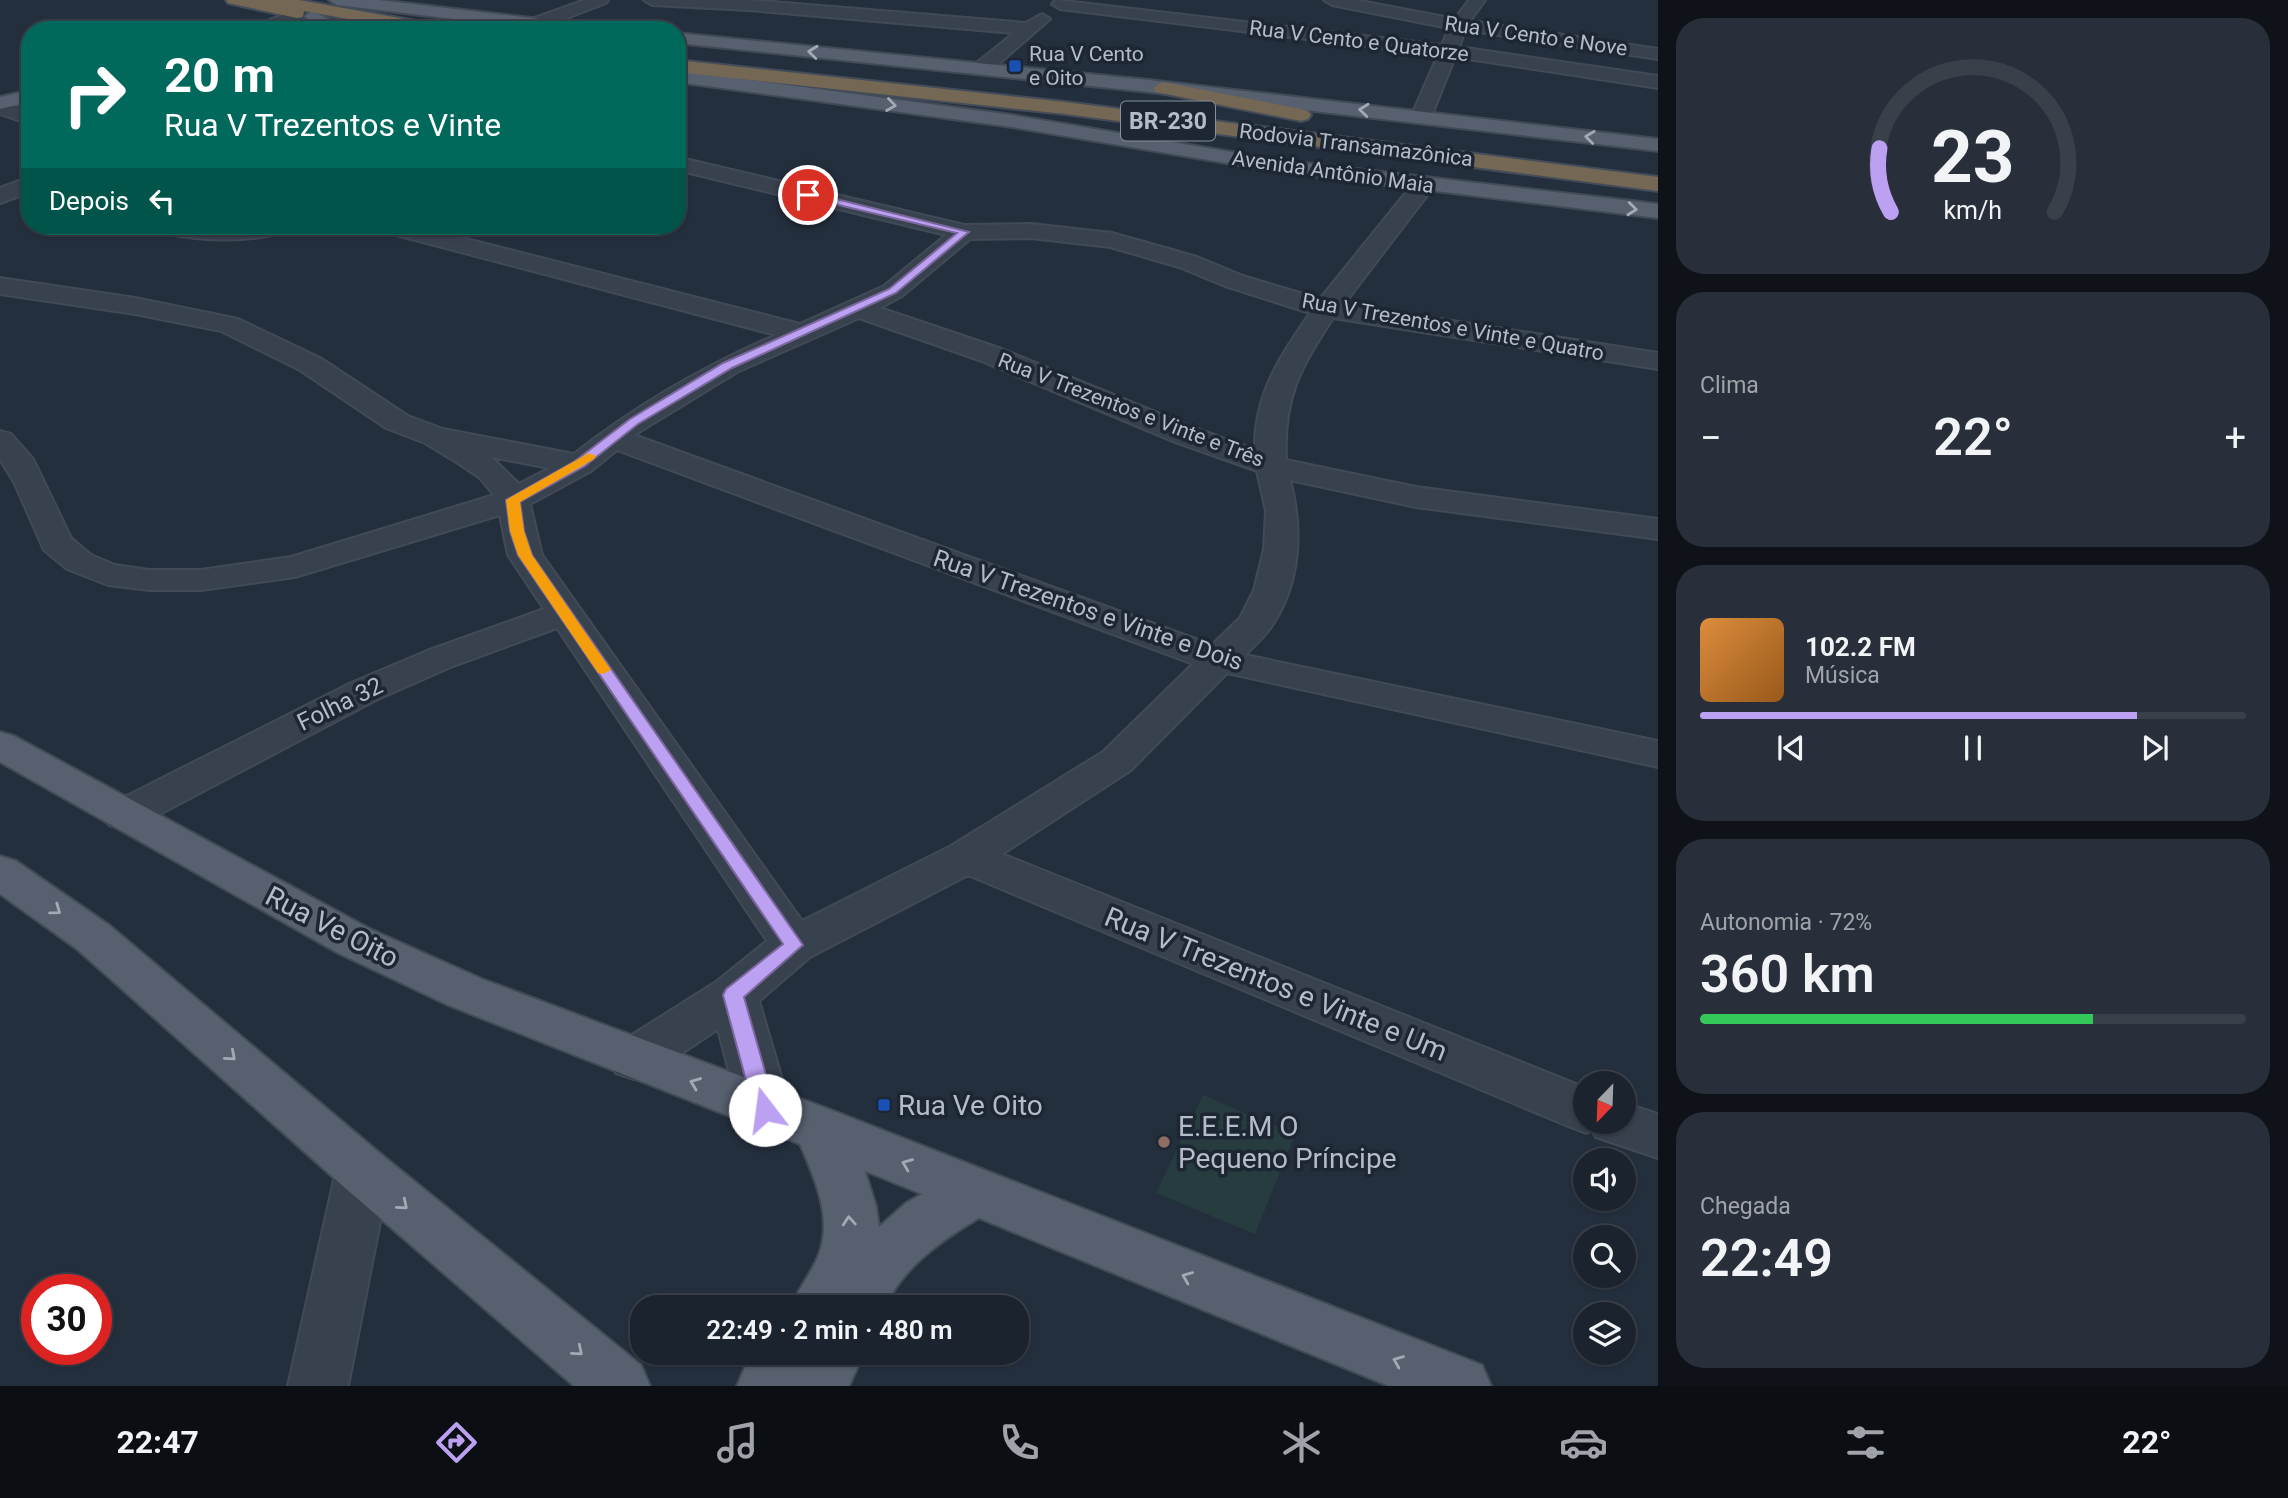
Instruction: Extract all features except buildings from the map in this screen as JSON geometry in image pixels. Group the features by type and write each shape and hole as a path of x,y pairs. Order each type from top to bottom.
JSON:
{"highway":[{"path":"234,0 342,21"},
{"path":"272,0 354,21"},
{"name":"Rodovia Transamazônica","path":"686,59 1148,108 1658,175"},
{"name":"Rodovia Transamazônica","path":"686,67 965,97 1658,184"},
{"path":"1163,88 1259,105 1332,123 1473,146 1523,158"},
{"path":"965,97 1095,119 1151,134 1183,151"}],"main road":[{"path":"337,0 509,21"},
{"path":"305,15 317,21"},
{"path":"410,21 432,17 490,21"},
{"path":"686,39 1163,88 1658,145"},
{"name":"Avenida Antônio Maia","path":"686,77 1012,121 1183,151 1424,185 1658,211"},
{"name":"Rua Ve Oito","path":"0,745 354,941 465,992 820,1129 1461,1386"},
{"path":"0,872 93,937 363,1171 620,1386"},
{"path":"820,1129 846,1194 851,1228 848,1252 826,1295"},
{"path":"862,1295 875,1268 926,1220 975,1192"},
{"path":"767,1386 786,1365"},
{"path":"818,1386 828,1365"}],"street":[{"path":"542,21 600,0"},
{"path":"652,0 753,3 1030,29"},
{"path":"888,16 912,0"},
{"name":"Rua V Cento e Nove","path":"1332,0 1459,25 1658,54"},
{"path":"1421,117 1459,25 1477,0"},
{"path":"981,69 1062,2"},
{"name":"Rua V Cento e Quatorze","path":"1062,2 1450,51 1658,82"},
{"path":"287,21 305,15"},
{"name":"Rua V Trezentos e Vinte e Quatro","path":"686,165 964,232 1031,231 1112,240 1177,258 1234,281 1316,325 1402,321 1658,361"},
{"path":"634,1059 733,995 794,945 966,857 1117,761 1221,661 1256,623 1272,590 1281,549 1282,510 1271,465 1270,433 1275,405 1288,366 1316,325 1424,185"},
{"path":"0,214 20,194"},
{"path":"0,440 17,459 31,484 57,543 79,562 108,575 149,580 234,577 295,567 513,500 580,464 671,397 727,366 893,291 964,232"},
{"path":"424,235 802,333"},
{"path":"0,286 135,306 229,326 310,364 397,422 436,437 493,471 513,500 517,531 525,555 794,945"},
{"name":"Rua V Trezentos e Vinte e Três","path":"858,309 952,340 1134,415 1271,465 1349,485 1450,502 1658,529"},
{"path":"1316,325 1354,326 1402,321"},
{"path":"436,437 580,464"},
{"name":"Rua V Trezentos e Vinte e Dois","path":"613,438 1221,661 1658,754"},
{"name":"Folha 32","path":"124,815 329,708 400,675 463,649 564,614"},
{"name":"Rua V Trezentos e Vinte e Um","path":"966,857 1573,1106"},
{"path":"733,995 765,1110"},
{"path":"1636,1129 1658,1136"},
{"path":"318,1386 363,1171"}],"green space":[{"path":"1203,1095 1295,1135 1255,1234 1156,1193"}],"slow traffic":[{"path":"589,456 580,464 513,500 517,531 525,555 603,670"}],"place":[{"name":"Rua V Cento e Oito","path":"1015,66"},
{"name":"Rua Ve Oito","path":"884,1105"},
{"name":"E.E.E.M O Pequeno Príncipe","path":"1164,1142"}],"route":[{"path":"765,1110 733,995 794,945 525,555 517,531 513,500 580,464 634,421 727,366 893,291 964,232 808,195"}]}
